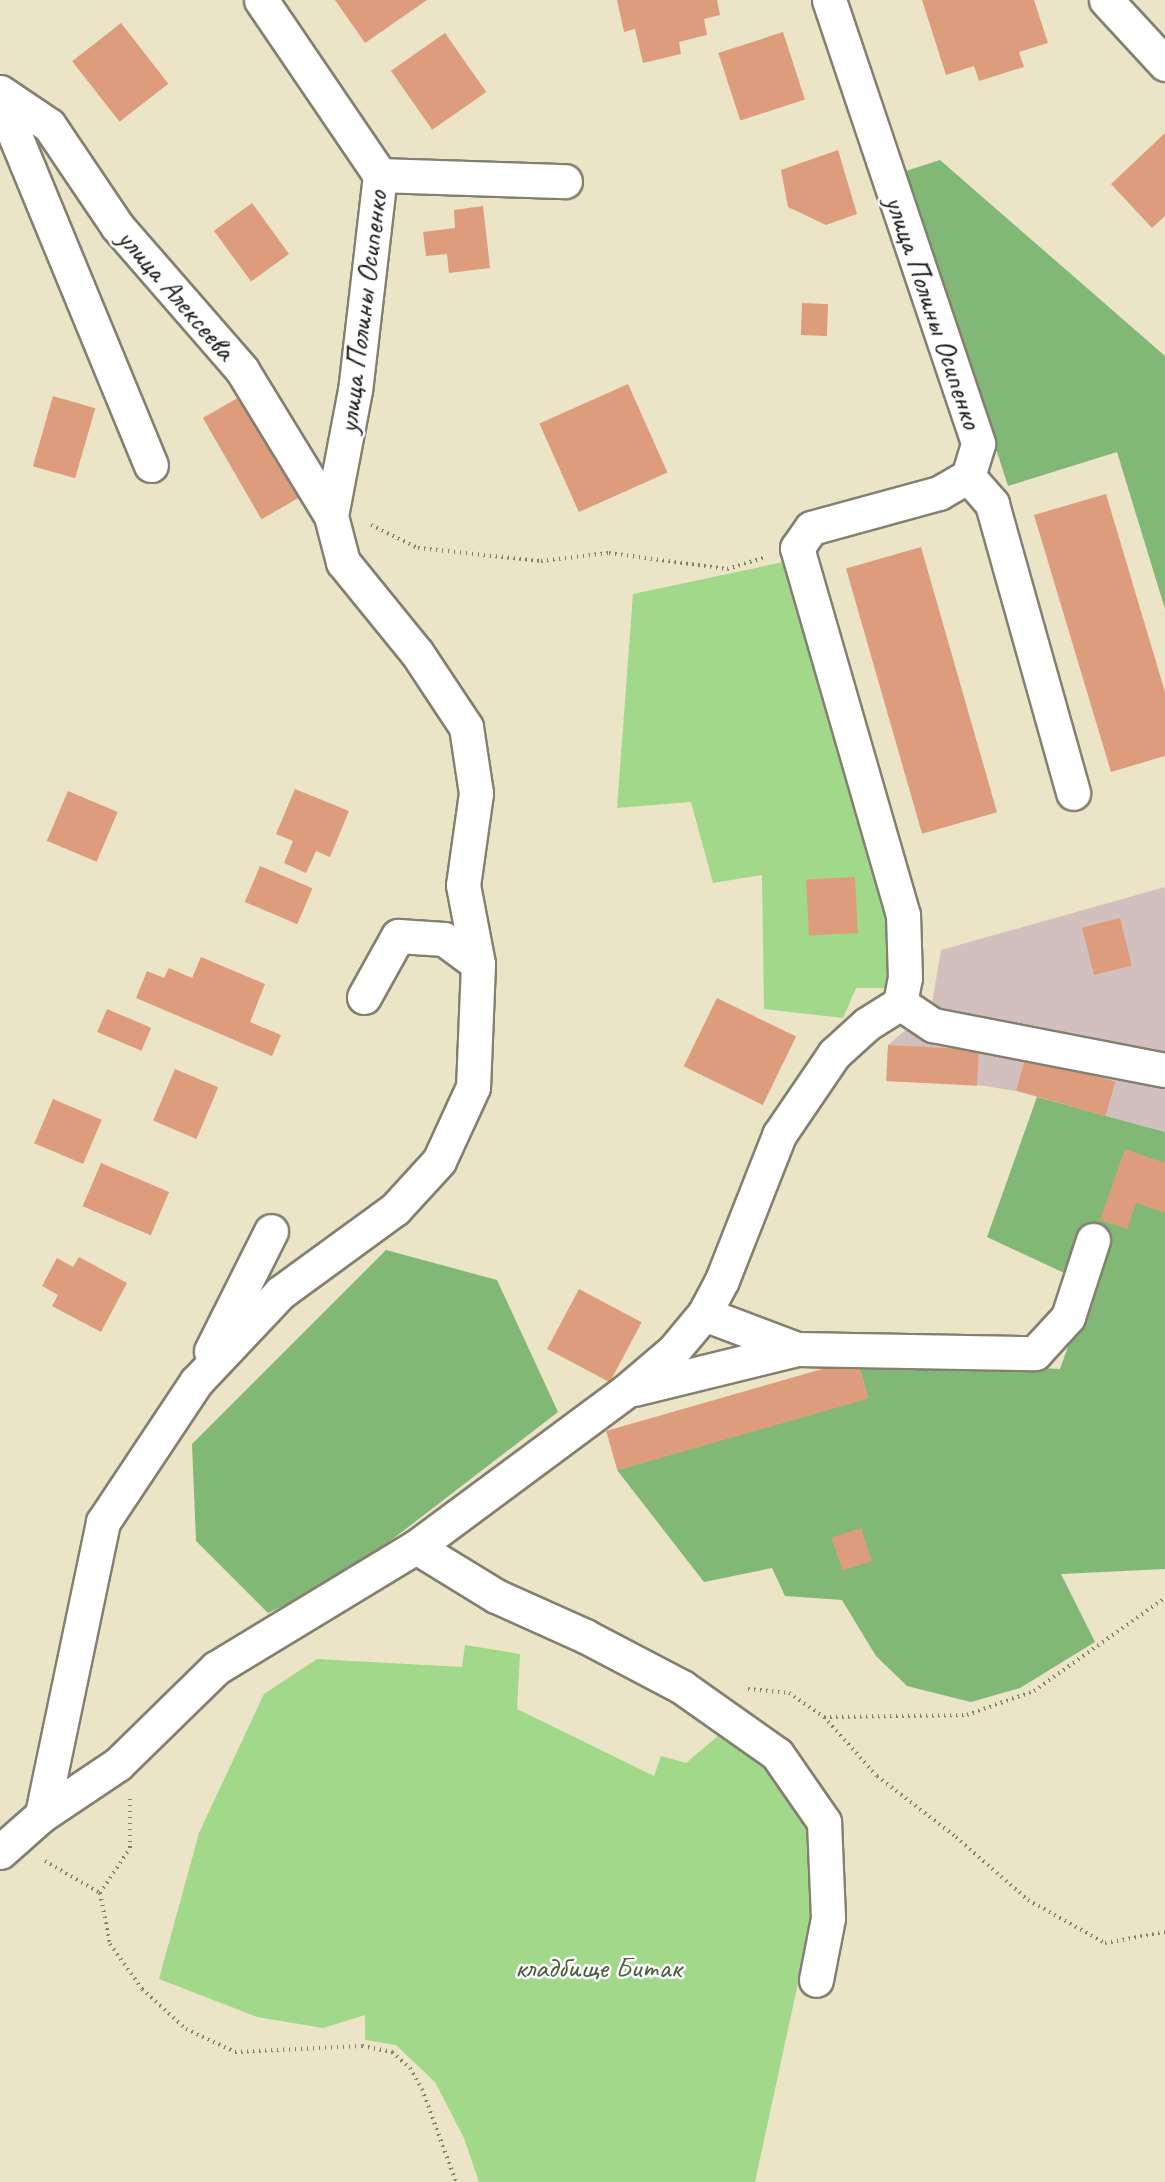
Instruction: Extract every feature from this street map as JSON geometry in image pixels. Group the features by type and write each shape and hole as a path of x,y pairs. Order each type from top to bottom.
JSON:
{"street":[{"name":"улица Полины Осипенко","path":"261,0 380,175 355,390 332,511"},
{"name":"улица Полины Осипенко","path":"829,0 978,444 968,476 992,504 1073,793"},
{"path":"1106,0 1165,64"},
{"name":"улица Алексеева","path":"0,92 49,124 117,226 242,370 332,511"},
{"path":"0,99 151,465"},
{"path":"380,175 565,181"},
{"path":"7,1847 42,1815 118,1764 216,1668 416,1547 626,1391 673,1351 704,1314 779,1136 834,1054 867,1024 900,1003 905,978 903,915 797,548 811,528 939,493 968,476"},
{"path":"195,1383 280,1293 395,1209 439,1161 473,1087 478,964 464,885 476,793 466,727 417,653 343,562 332,511"},
{"path":"364,997 398,936 444,939 478,964"},
{"path":"900,1003 933,1025 1165,1070"},
{"path":"42,1815 103,1522 195,1383 271,1231"},
{"path":"626,1391 797,1349 1035,1353 1068,1317 1093,1240"},
{"path":"704,1314 797,1349"},
{"path":"416,1547 496,1596 585,1636 682,1687 777,1754 824,1822 828,1918 816,1980"}],"path":[{"path":"332,511 418,548 541,561 609,553 727,569 797,548"},
{"path":"824,1717 967,1715 1034,1691 1165,1599"},
{"path":"738,1689 789,1693 824,1717 877,1776 956,1837 1028,1900 1105,1943 1165,1932"},
{"path":"118,1764 126,1781 132,1813 130,1848 100,1893 110,1944 142,1989 186,2030 235,2052 362,2046 392,2052 410,2068 422,2089 456,2182"},
{"path":"7,1847 100,1893"}],"shaded area":[{"path":"1165,887 1165,1132 1016,1091 978,1085 887,1081 888,1045 931,1009 941,950"}],"green space":[{"path":"940,160 1165,356 1165,609 1117,452 1008,486 906,171"},
{"path":"793,560 889,909 887,988 856,988 843,1018 764,1009 762,875 713,883 691,802 617,808 633,594"},
{"path":"1037,1097 1165,1132 1165,1569 1061,1574 1095,1642 1020,1688 971,1702 907,1686 876,1656 842,1600 785,1596 772,1568 704,1582 617,1470 868,1398 857,1359 1060,1369 1090,1285 987,1237"},
{"path":"386,1250 497,1280 558,1412 338,1581 268,1613 196,1541 192,1444"},
{"name":"кладбище Битак","path":"465,1645 520,1654 517,1709 654,1776 661,1756 686,1763 726,1729 780,1771 808,1827 817,1895 755,2182 479,2182 464,2138 435,2082 396,2045 365,2040 365,2015 323,2028 257,2017 159,1979 199,1833 264,1694 317,1659 462,1667"}],"building":[{"path":"335,0 427,0 365,43"},
{"path":"617,0 717,0 720,15 704,19 707,35 679,42 681,54 643,63 635,29 624,32"},
{"path":"922,0 1034,0 1048,43 1019,52 1024,67 979,81 974,66 946,75"},
{"path":"121,23 168,84 120,122 72,61"},
{"path":"783,32 805,100 740,121 718,53"},
{"path":"445,33 486,92 432,130 391,71"},
{"path":"1165,133 1165,216 1152,228 1111,184"},
{"path":"838,150 857,214 826,225 788,207 781,170"},
{"path":"252,203 289,254 251,282 214,231"},
{"path":"483,206 490,268 449,273 447,254 426,256 423,232 455,228 454,210"},
{"path":"802,303 828,304 827,336 801,335"},
{"path":"628,384 667,473 579,512 539,423"},
{"path":"53,396 95,408 75,478 33,466"},
{"path":"241,396 300,497 261,519 203,418"},
{"path":"1106,494 1165,692 1165,756 1111,772 1034,515"},
{"path":"921,547 997,812 922,834 846,568"},
{"path":"295,789 349,811 330,857 316,851 306,873 284,863 293,841 276,834"},
{"path":"68,791 118,812 97,862 47,841"},
{"path":"260,866 312,888 297,924 245,902"},
{"path":"855,877 858,933 809,935 806,880"},
{"path":"1120,918 1132,966 1094,975 1082,927"},
{"path":"201,957 265,984 250,1022 281,1035 272,1056 136,998 147,971 164,978 169,968 192,978"},
{"path":"717,998 796,1037 763,1105 684,1066"},
{"path":"107,1009 151,1028 141,1051 97,1032"},
{"path":"888,1045 979,1050 977,1086 886,1081"},
{"path":"1026,1056 1115,1082 1105,1116 1016,1091"},
{"path":"175,1069 218,1087 196,1139 153,1121"},
{"path":"53,1099 102,1120 83,1164 34,1143"},
{"path":"1125,1149 1165,1163 1165,1213 1136,1203 1127,1229 1100,1220"},
{"path":"101,1163 169,1192 151,1235 83,1206"},
{"path":"79,1257 127,1283 101,1332 52,1306 58,1295 42,1286 57,1258 73,1267"},
{"path":"579,1289 642,1322 610,1382 547,1349"},
{"path":"857,1359 868,1398 617,1470 606,1431"},
{"path":"861,1528 872,1561 842,1571 832,1538"}]}
